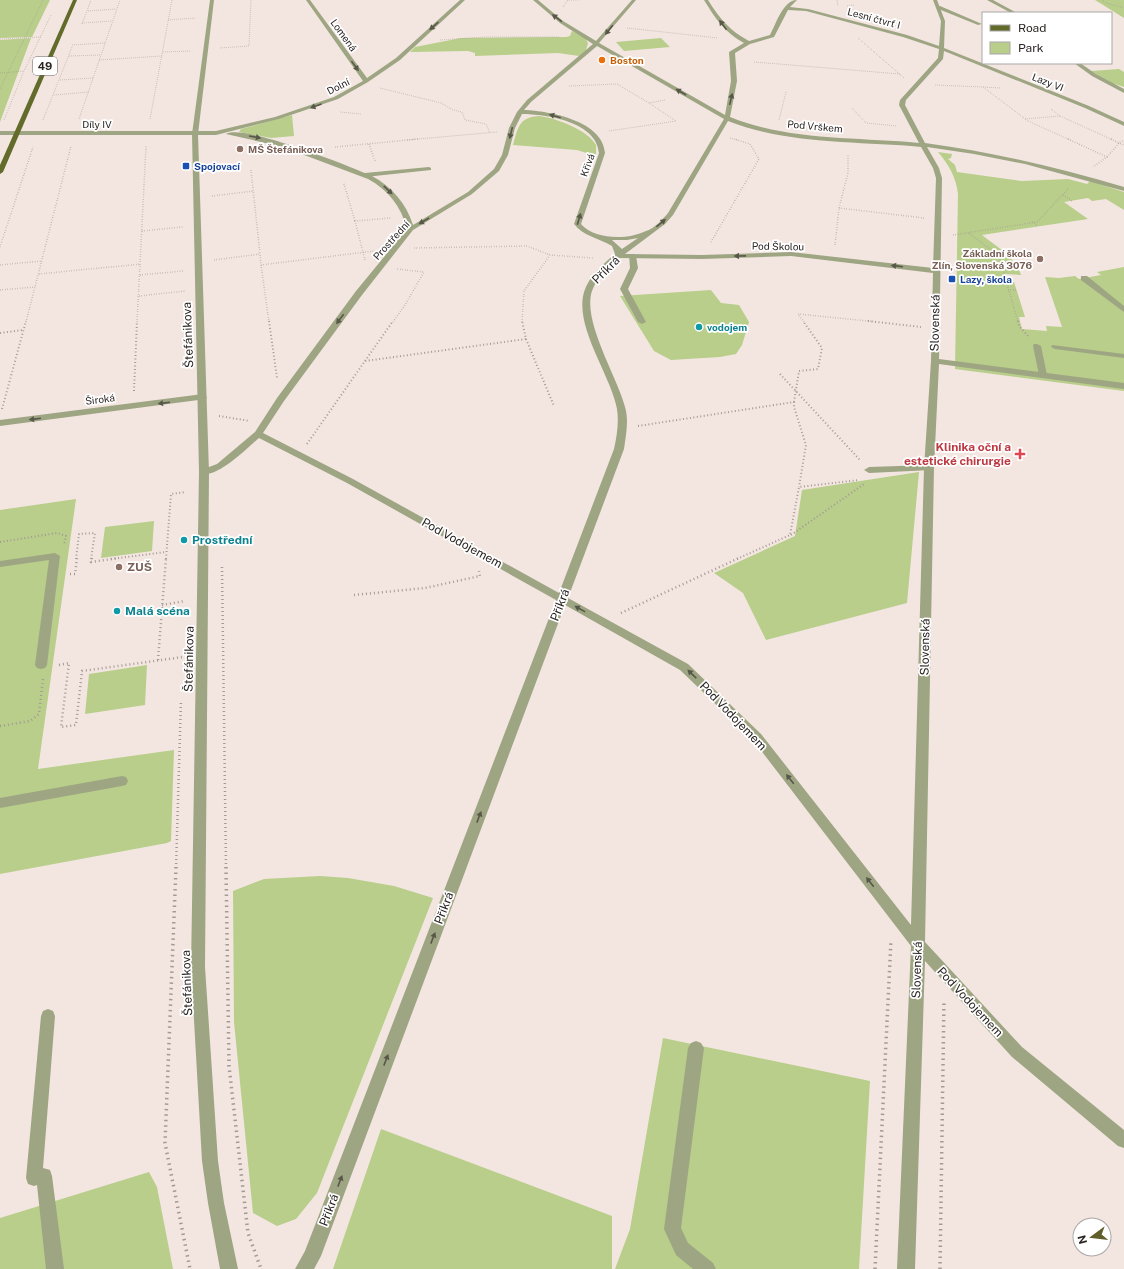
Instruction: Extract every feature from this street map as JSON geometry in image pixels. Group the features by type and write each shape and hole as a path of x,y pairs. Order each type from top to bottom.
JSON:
{"main road":[{"name":"49","path":"0,172 75,0"}],"street":[{"name":"Štefánikova","path":"212,0 195,134 204,472 198,967 210,1161 216,1203 229,1269"},
{"name":"Lomená","path":"308,0 363,83"},
{"name":"Dolní","path":"195,134 216,133 307,109 336,98 363,83 393,63 463,0"},
{"name":"Pod Vrškem","path":"536,0 559,20 586,37 727,118 751,126 782,133 924,145 996,155 1043,166 1124,189"},
{"name":"Prostřední","path":"204,472 220,466 258,434 280,400 380,267 411,229 470,193 488,179 502,163 507,151 511,131 520,112 529,101 597,43 634,0"},
{"path":"706,0 725,28 734,36 748,43"},
{"name":"Příkrá","path":"304,1269 314,1248 619,449 623,428 620,407 589,325 586,306 589,289 593,280 617,258 671,214 727,118 734,81 732,52 748,43 772,36 785,6 794,2 795,0"},
{"path":"936,0 943,21 943,49"},
{"path":"989,0 1013,12"},
{"name":"Lesní čtvrť I","path":"785,6 806,10 904,36 943,49"},
{"path":"938,6 980,24"},
{"name":"Slovenská","path":"906,1269 918,944 929,468 935,361 939,178 936,168 913,128 905,111 902,100 942,58 943,49"},
{"name":"Lazy VI","path":"943,49 1087,107 1124,124"},
{"path":"1078,64 1094,75 1124,90"},
{"name":"Křivá","path":"520,112 556,116 575,124 592,134 600,141 603,149 577,224 584,232 605,238"},
{"name":"Díly IV","path":"0,133 195,134"},
{"path":"216,133 259,138 301,150 365,175 387,188 397,199 407,216 411,229"},
{"path":"365,175 428,169"},
{"path":"605,238 627,238 649,233"},
{"path":"605,238 617,248 617,258"},
{"name":"Pod Školou","path":"617,258 632,256 791,254 936,271"},
{"path":"632,256 634,268 624,289 642,322"},
{"path":"1084,278 1124,310"},
{"path":"1037,346 1043,375"},
{"path":"1054,347 1124,356"},
{"path":"935,361 1124,386"},
{"name":"Široká","path":"0,423 203,398"},
{"name":"Pod Vodojemem","path":"258,434 296,452 684,667 757,737 918,944 944,974 1017,1052 1124,1140"},
{"path":"870,475 929,468"},
{"path":"0,564 55,556 42,670"},
{"path":"0,803 122,781"},
{"path":"48,1016 39,1177 55,1269"},
{"path":"696,1048 672,1229 682,1249 707,1269"}],"path":[{"path":"0,88 43,0"},
{"path":"2,410 36,286 74,133 120,0"},
{"path":"132,407 147,133 172,0"},
{"path":"220,48 249,46 251,0"},
{"path":"1102,0 1106,3 1124,8"},
{"path":"88,11 116,9"},
{"path":"2,124 24,71 53,12"},
{"path":"168,20 202,18"},
{"path":"82,23 112,22"},
{"path":"612,26 711,38 724,38 748,43"},
{"path":"0,39 41,37"},
{"path":"410,48 440,40 466,38 586,37"},
{"path":"858,38 915,86"},
{"path":"72,45 105,43"},
{"path":"163,52 197,51"},
{"path":"69,56 101,55"},
{"path":"99,60 162,56"},
{"path":"754,62 900,74"},
{"path":"0,73 24,71"},
{"path":"60,80 93,78"},
{"path":"363,83 441,103 453,110 462,112 464,120 486,124 490,133"},
{"path":"545,88 617,84 676,121 592,134"},
{"path":"929,85 983,87"},
{"path":"53,95 89,92"},
{"path":"781,111 786,92"},
{"path":"649,103 687,96"},
{"path":"1048,106 1060,116 1124,145"},
{"path":"852,108 866,122 913,128"},
{"path":"1025,119 1060,116"},
{"path":"301,150 511,131"},
{"path":"702,256 760,159 750,144 718,135"},
{"path":"833,259 839,208 848,173 848,139"},
{"path":"1107,157 1119,142 1124,140"},
{"path":"344,167 341,172 363,253"},
{"path":"251,170 260,254"},
{"path":"207,196 254,191"},
{"path":"1063,195 1072,201"},
{"path":"839,208 930,219"},
{"path":"355,222 407,216"},
{"path":"1032,222 1038,226"},
{"path":"142,231 186,226"},
{"path":"969,232 999,256 1019,326 1037,346"},
{"path":"554,406 526,339 522,320 524,291 550,255 617,258"},
{"path":"0,265 42,261"},
{"path":"39,274 141,264"},
{"path":"262,265 280,400"},
{"path":"296,452 304,448 404,305 424,272 380,267"},
{"path":"140,275 188,270"},
{"path":"0,290 36,286"},
{"path":"1008,290 1017,290"},
{"path":"139,296 189,291"},
{"path":"790,535 806,445 794,407 799,371 818,369 822,348 798,314 925,328"},
{"path":"0,333 24,330"},
{"path":"365,361 526,339"},
{"path":"780,374 870,475"},
{"path":"623,428 794,402"},
{"path":"218,416 260,423 258,434"},
{"path":"799,487 870,475"},
{"path":"603,622 790,535 870,475"},
{"path":"0,542 57,533 66,536 63,552"},
{"path":"67,575 75,574 79,534 95,533 91,562 167,552"},
{"path":"354,595 425,588 480,576 473,550"},
{"path":"57,665 69,663 62,726 76,725 82,671 183,656 183,664"},
{"path":"223,666 229,1066 248,1233 261,1269"},
{"path":"0,726 30,721 39,714 42,670"},
{"path":"182,696 172,982 164,1143 190,1269"},
{"path":"875,1269 891,934"},
{"path":"940,1269 944,974"}],"green space":[{"path":"0,0 50,0 32,37 0,38"},
{"path":"1095,0 1124,0 1124,18"},
{"path":"572,31 585,38 588,43 586,50 579,56 558,53 475,56 475,53 468,51 410,52 415,47 461,38 566,37 570,36"},
{"path":"31,38 0,122 0,40"},
{"path":"661,38 670,47 624,51 616,42"},
{"path":"1119,69 1124,72 1124,87 1112,83 1091,71"},
{"path":"292,115 294,136 271,138 239,132 241,129"},
{"path":"538,116 570,125 586,134 596,145 596,156 577,150 513,145 520,125 526,119"},
{"path":"938,152 952,154 951,158 948,159 955,165 957,172 1022,181 1068,179 1087,184 1090,181 1124,192 1124,210 1106,199 1092,201 1088,198 1064,202 1088,219 982,235 1010,257 1021,275 1006,274 1008,282 1014,282 1025,317 1019,317 1022,329 1047,331 1046,326 1062,327 1045,277 1059,278 1075,276 1079,279 1101,275 1097,272 1124,267 1124,391 955,369 958,194 956,182"},
{"path":"711,290 721,303 739,305 749,322 742,345 736,354 720,357 671,360 654,351 620,296"},
{"path":"919,472 907,603 766,640 743,593 714,573 795,536 802,490"},
{"path":"76,499 38,769 174,750 171,841 167,843 0,874 0,510"},
{"path":"154,521 152,551 101,558 105,527"},
{"path":"147,665 145,705 85,714 89,674"},
{"path":"320,876 348,878 394,886 433,898 317,1193 296,1219 277,1226 253,1213 234,1022 233,891 264,879"},
{"path":"663,1038 870,1081 859,1269 615,1269 630,1229"},
{"path":"381,1129 612,1216 612,1269 333,1269"},
{"path":"149,1172 157,1187 173,1269 0,1269 0,1218"}],"place":[{"name":"Boston","path":"602,60"},
{"name":"MŠ Štefánikova","path":"240,149"},
{"name":"Spojovací","path":"186,166"},
{"name":"Základní škola Zlín, Slovenská 3076","path":"1040,259"},
{"name":"Lazy, škola","path":"952,279"},
{"name":"vodojem","path":"699,327"},
{"name":"Klinika oční a estetické chirurgie","path":"1020,454"},
{"name":"Prostřední","path":"184,540"},
{"name":"ZUŠ","path":"119,567"},
{"name":"Malá scéna","path":"117,611"}]}
